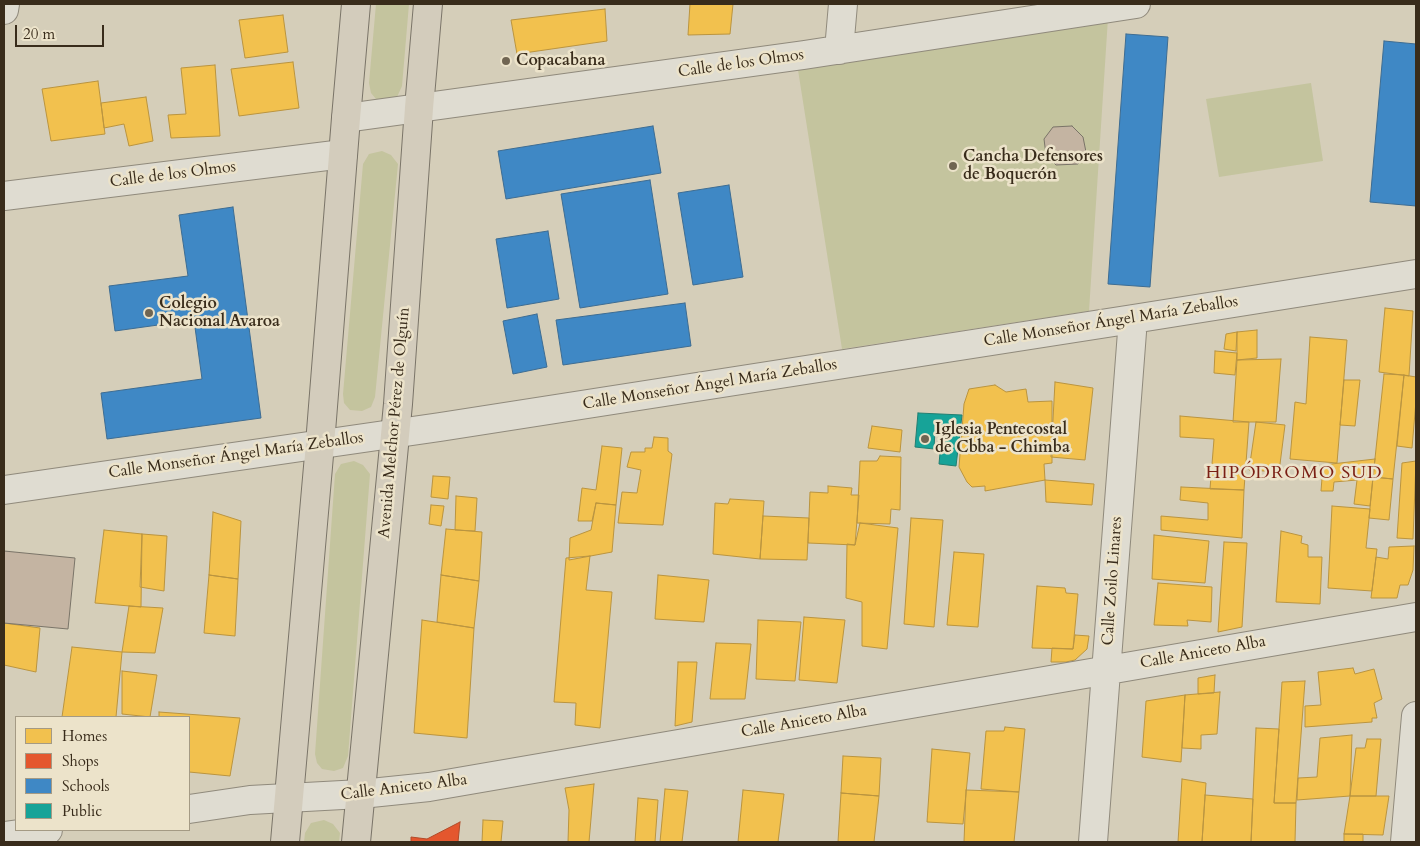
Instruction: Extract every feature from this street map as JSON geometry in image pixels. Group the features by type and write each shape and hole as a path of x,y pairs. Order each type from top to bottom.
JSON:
{"highway":[{"path":"285,842 356,4"},
{"name":"Avenida Melchor Pérez de Olguín","path":"356,842 399,394 428,4"}],"street":[{"path":"4,4 4,10"},
{"path":"839,50 842,4"},
{"name":"Calle de los Olmos","path":"346,118 839,50 1136,4"},
{"name":"Calle de los Olmos","path":"4,196 343,154"},
{"name":"Calle Monseñor Ángel María Zeballos","path":"4,490 395,433 1133,320 1416,274"},
{"name":"Calle Zoilo Linares","path":"1093,842 1133,320"},
{"name":"Calle Aniceto Alba","path":"190,809 250,800 361,794 439,786 1416,617"},
{"path":"1405,842 1416,716"},
{"path":"4,836 41,831"}],"green space":[{"path":"376,4 409,4 402,86 397,97 387,101 376,99 371,93 369,83"},
{"path":"1108,18 1089,311 842,349 798,70"},
{"path":"1311,83 1323,161 1219,177 1206,99"},
{"path":"382,151 391,155 398,164 375,397 371,407 362,411 350,410 344,403 343,394 363,164 369,154"},
{"path":"354,461 363,465 370,474 348,756 343,768 334,771 322,769 317,763 315,754 335,474 341,464"},
{"path":"324,820 333,824 340,833 339,842 304,842 305,833 311,823"}],"building: Homes":[{"path":"690,4 733,4 730,34 688,35"},
{"path":"605,9 607,41 517,54 511,20"},
{"path":"283,15 288,52 245,58 239,20"},
{"path":"293,62 299,108 239,116 231,69"},
{"path":"215,65 220,136 171,138 168,115 186,114 181,68"},
{"path":"98,81 105,134 51,141 42,89"},
{"path":"146,97 153,141 129,146 124,124 104,128 101,103"},
{"path":"1385,308 1413,311 1409,376 1379,372"},
{"path":"1257,330 1257,358 1237,360 1237,332"},
{"path":"1237,332 1236,351 1224,349 1226,334"},
{"path":"1310,337 1347,340 1337,463 1290,459 1295,402 1306,404"},
{"path":"1215,351 1237,353 1235,375 1214,373"},
{"path":"1281,359 1276,422 1233,422 1237,360"},
{"path":"1384,374 1404,375 1393,479 1373,477"},
{"path":"1404,375 1416,377 1412,448 1397,446"},
{"path":"1344,380 1360,380 1355,426 1340,425"},
{"path":"1055,382 1093,388 1085,460 1051,457"},
{"path":"995,385 1006,392 1026,389 1028,402 1052,401 1052,463 1044,464 1045,480 985,491 985,486 972,487 959,467 964,404 969,389"},
{"path":"1180,416 1249,422 1244,490 1210,489 1214,439 1180,437"},
{"path":"1256,422 1285,425 1279,472 1249,470"},
{"path":"872,426 902,430 900,452 868,448"},
{"path":"654,437 668,438 668,451 672,454 663,525 618,523 622,492 637,493 641,470 627,467 631,452 645,452 645,448 652,448"},
{"path":"602,446 622,448 616,505 596,503 592,521 578,521 582,488 596,490"},
{"path":"880,456 901,457 900,510 891,509 890,524 857,523 860,461 877,461"},
{"path":"1375,459 1370,506 1354,504 1357,480 1334,482 1333,491 1321,491 1323,465"},
{"path":"1416,461 1413,539 1397,538 1402,463"},
{"path":"433,476 450,477 448,499 431,497"},
{"path":"1373,477 1393,479 1389,520 1369,518"},
{"path":"1045,480 1094,484 1092,505 1046,502"},
{"path":"828,486 852,488 851,495 859,495 855,545 808,543 810,492 828,493"},
{"path":"1181,487 1244,490 1242,538 1161,530 1161,516 1208,520 1208,503 1180,500"},
{"path":"456,496 477,498 475,531 455,530"},
{"path":"730,499 764,501 760,559 713,554 715,503 728,504"},
{"path":"596,503 616,505 612,552 569,560 570,538 591,530"},
{"path":"431,505 444,506 441,526 429,524"},
{"path":"1332,506 1370,509 1366,548 1377,549 1372,591 1328,588"},
{"path":"213,512 241,521 238,579 209,575"},
{"path":"763,516 809,518 807,560 760,559"},
{"path":"911,518 943,520 934,627 904,624"},
{"path":"860,523 898,528 887,649 862,646 862,602 846,598 847,544 855,545"},
{"path":"446,529 482,532 479,581 441,575"},
{"path":"104,530 142,534 141,607 95,603"},
{"path":"1281,531 1302,536 1301,543 1308,545 1308,557 1322,557 1320,604 1276,602"},
{"path":"142,534 167,536 164,591 140,587"},
{"path":"1154,535 1209,541 1205,583 1152,579"},
{"path":"1224,542 1247,543 1242,627 1218,632"},
{"path":"1414,546 1413,570 1408,585 1400,585 1397,598 1371,598 1376,557 1388,559 1389,547"},
{"path":"954,552 984,554 978,627 947,625"},
{"path":"590,556 586,590 612,592 600,728 575,725 576,703 554,702 566,558"},
{"path":"209,575 238,579 235,636 204,633"},
{"path":"441,575 479,581 474,628 437,622"},
{"path":"658,575 709,580 704,622 655,619"},
{"path":"1158,583 1212,587 1211,622 1187,620 1188,626 1154,625"},
{"path":"1037,586 1065,588 1066,593 1078,594 1073,649 1032,648"},
{"path":"129,606 163,608 155,653 122,652"},
{"path":"804,617 845,620 837,683 799,680"},
{"path":"422,620 474,628 467,738 414,733"},
{"path":"758,620 801,622 795,681 756,679"},
{"path":"4,623 40,628 36,672 4,665"},
{"path":"1075,635 1089,636 1087,649 1075,660 1051,662 1052,648 1073,649"},
{"path":"716,643 751,644 745,699 710,699"},
{"path":"72,647 122,652 116,716 62,716"},
{"path":"678,662 697,662 692,722 675,726"},
{"path":"1353,668 1355,674 1374,669 1382,699 1374,703 1377,718 1372,718 1372,722 1305,727 1305,706 1321,705 1318,672"},
{"path":"122,671 157,675 150,716 122,714"},
{"path":"1215,675 1214,693 1198,694 1198,678"},
{"path":"1305,681 1296,803 1274,803 1282,682"},
{"path":"1220,692 1217,734 1201,735 1201,749 1182,748 1185,695"},
{"path":"1185,695 1181,762 1142,757 1146,701"},
{"path":"159,712 240,718 230,776 190,772 190,716 159,716"},
{"path":"1005,727 1025,729 1019,792 981,789 986,731 1004,731"},
{"path":"1256,728 1279,729 1274,803 1296,803 1295,842 1251,842"},
{"path":"1352,735 1350,796 1297,800 1298,778 1317,777 1320,738"},
{"path":"1367,739 1381,739 1376,796 1350,796 1356,748 1365,748"},
{"path":"932,749 970,753 963,824 927,822"},
{"path":"843,756 881,758 879,796 841,793"},
{"path":"1182,779 1206,783 1202,842 1178,842"},
{"path":"594,784 589,842 568,842 569,810 565,788"},
{"path":"665,789 688,791 682,842 660,842"},
{"path":"743,790 784,794 778,842 738,842"},
{"path":"966,790 1019,792 1014,842 964,842"},
{"path":"841,793 879,796 874,842 838,842"},
{"path":"1205,795 1253,799 1251,842 1202,842"},
{"path":"1350,796 1389,796 1383,835 1344,834"},
{"path":"638,798 658,800 655,842 635,842"},
{"path":"483,820 503,821 501,842 482,842"},
{"path":"1344,834 1363,834 1363,842 1344,842"}],"building: Shops":[{"path":"460,822 458,842 411,842 411,837 427,839"}],"building: Schools":[{"path":"1126,34 1168,37 1150,287 1108,284"},
{"path":"1384,41 1416,44 1416,206 1370,202"},
{"path":"653,126 661,173 506,199 498,151"},
{"path":"650,180 668,294 580,308 561,194"},
{"path":"729,185 743,277 693,285 678,193"},
{"path":"233,207 261,418 107,439 101,393 202,379 194,320 115,331 109,286 188,276 179,215"},
{"path":"548,231 559,299 507,308 496,239"},
{"path":"685,303 691,346 563,365 556,320"},
{"path":"537,314 547,367 513,374 503,321"}],"building: Public":[{"name":"Iglesia Pentecostal de Cbba - Chimba","path":"918,413 962,415 956,466 939,464 942,431 935,430 934,449 915,447"}],"building: Other":[{"path":"1072,126 1083,137 1086,152 1078,164 1056,165 1046,155 1044,139 1053,127"},
{"path":"4,551 75,558 68,629 4,623"}],"place":[{"name":"Copacabana","path":"506,61"},
{"name":"Cancha Defensores de Boquerón","path":"953,166"},
{"name":"Colegio Nacional Avaroa","path":"149,313"},
{"name":"Iglesia Pentecostal de Cbba - Chimba","path":"925,439"}],"district":[{"name":"HIPÓDROMO SUD","path":"1294,474"}]}
